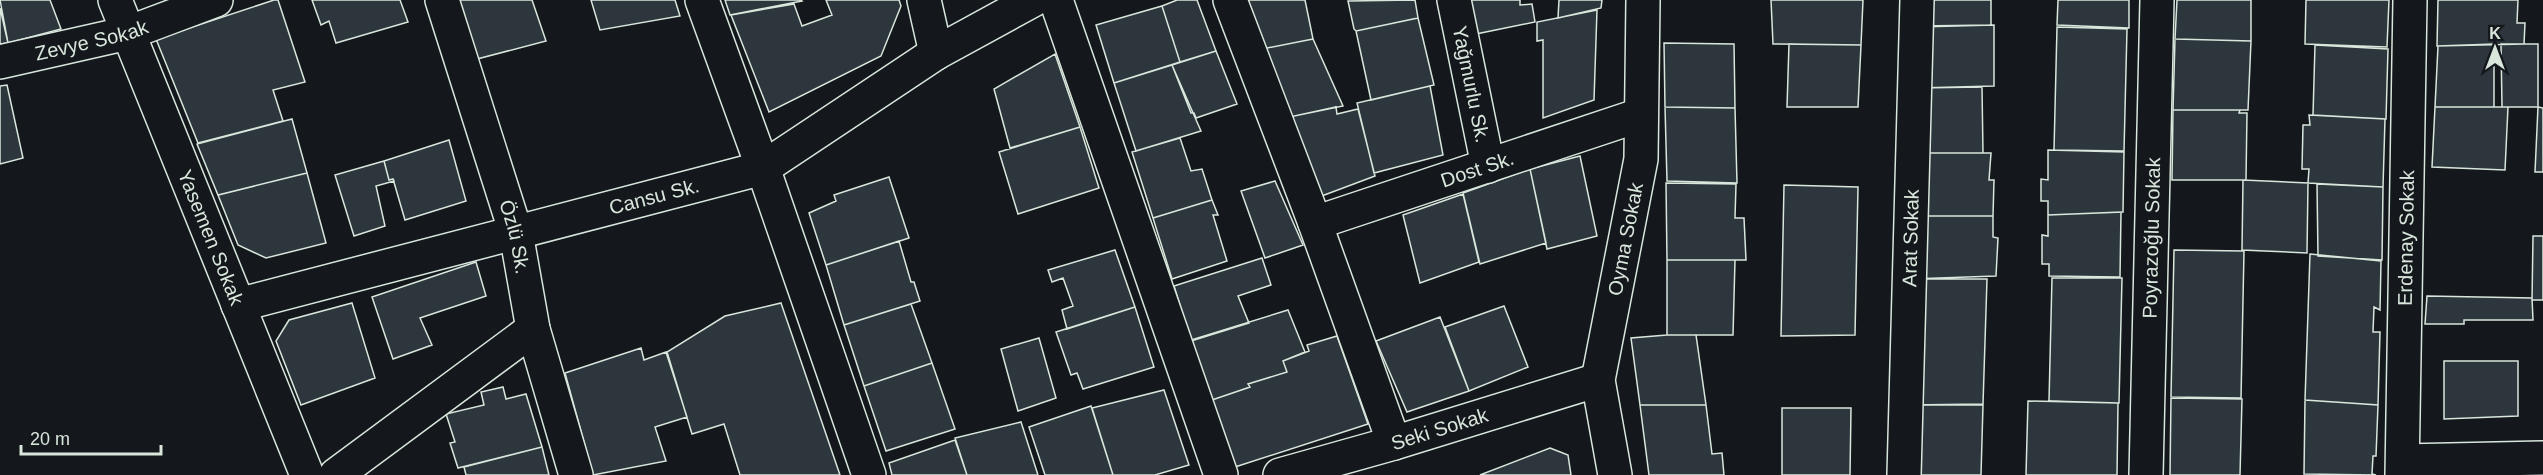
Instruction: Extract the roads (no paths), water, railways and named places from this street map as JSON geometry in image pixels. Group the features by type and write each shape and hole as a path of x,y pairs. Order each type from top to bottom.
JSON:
{"street":[{"name":"Yasemen Sokak","path":"115,0 307,475"},
{"name":"Zevye Sokak","path":"0,62 128,33 216,0"},
{"name":"Özlü Sk.","path":"442,0 516,233 533,329 576,475"},
{"path":"702,0 763,168 869,475"},
{"path":"924,0 936,53"},
{"name":"Cansu Sk.","path":"238,305 763,168 936,53 1033,0"},
{"path":"1056,0 1221,475"},
{"path":"1230,0 1315,223 1394,443"},
{"name":"Yağmurlu Sk.","path":"1454,0 1488,166"},
{"name":"Oyma Sokak","path":"1615,475 1598,380 1641,159 1643,0"},
{"name":"Arat Sokak","path":"1904,475 1917,0"},
{"name":"Poyrazoğlu Sokak","path":"2146,475 2157,0"},
{"name":"Erdenay Sokak","path":"2403,468 2410,0"},
{"name":"Dost Sk.","path":"1315,223 1640,115"},
{"path":"336,475 533,329"},
{"name":"Seki Sokak","path":"1280,475 1360,464 1394,443 1598,380"},
{"path":"2403,468 2543,458"}]}
